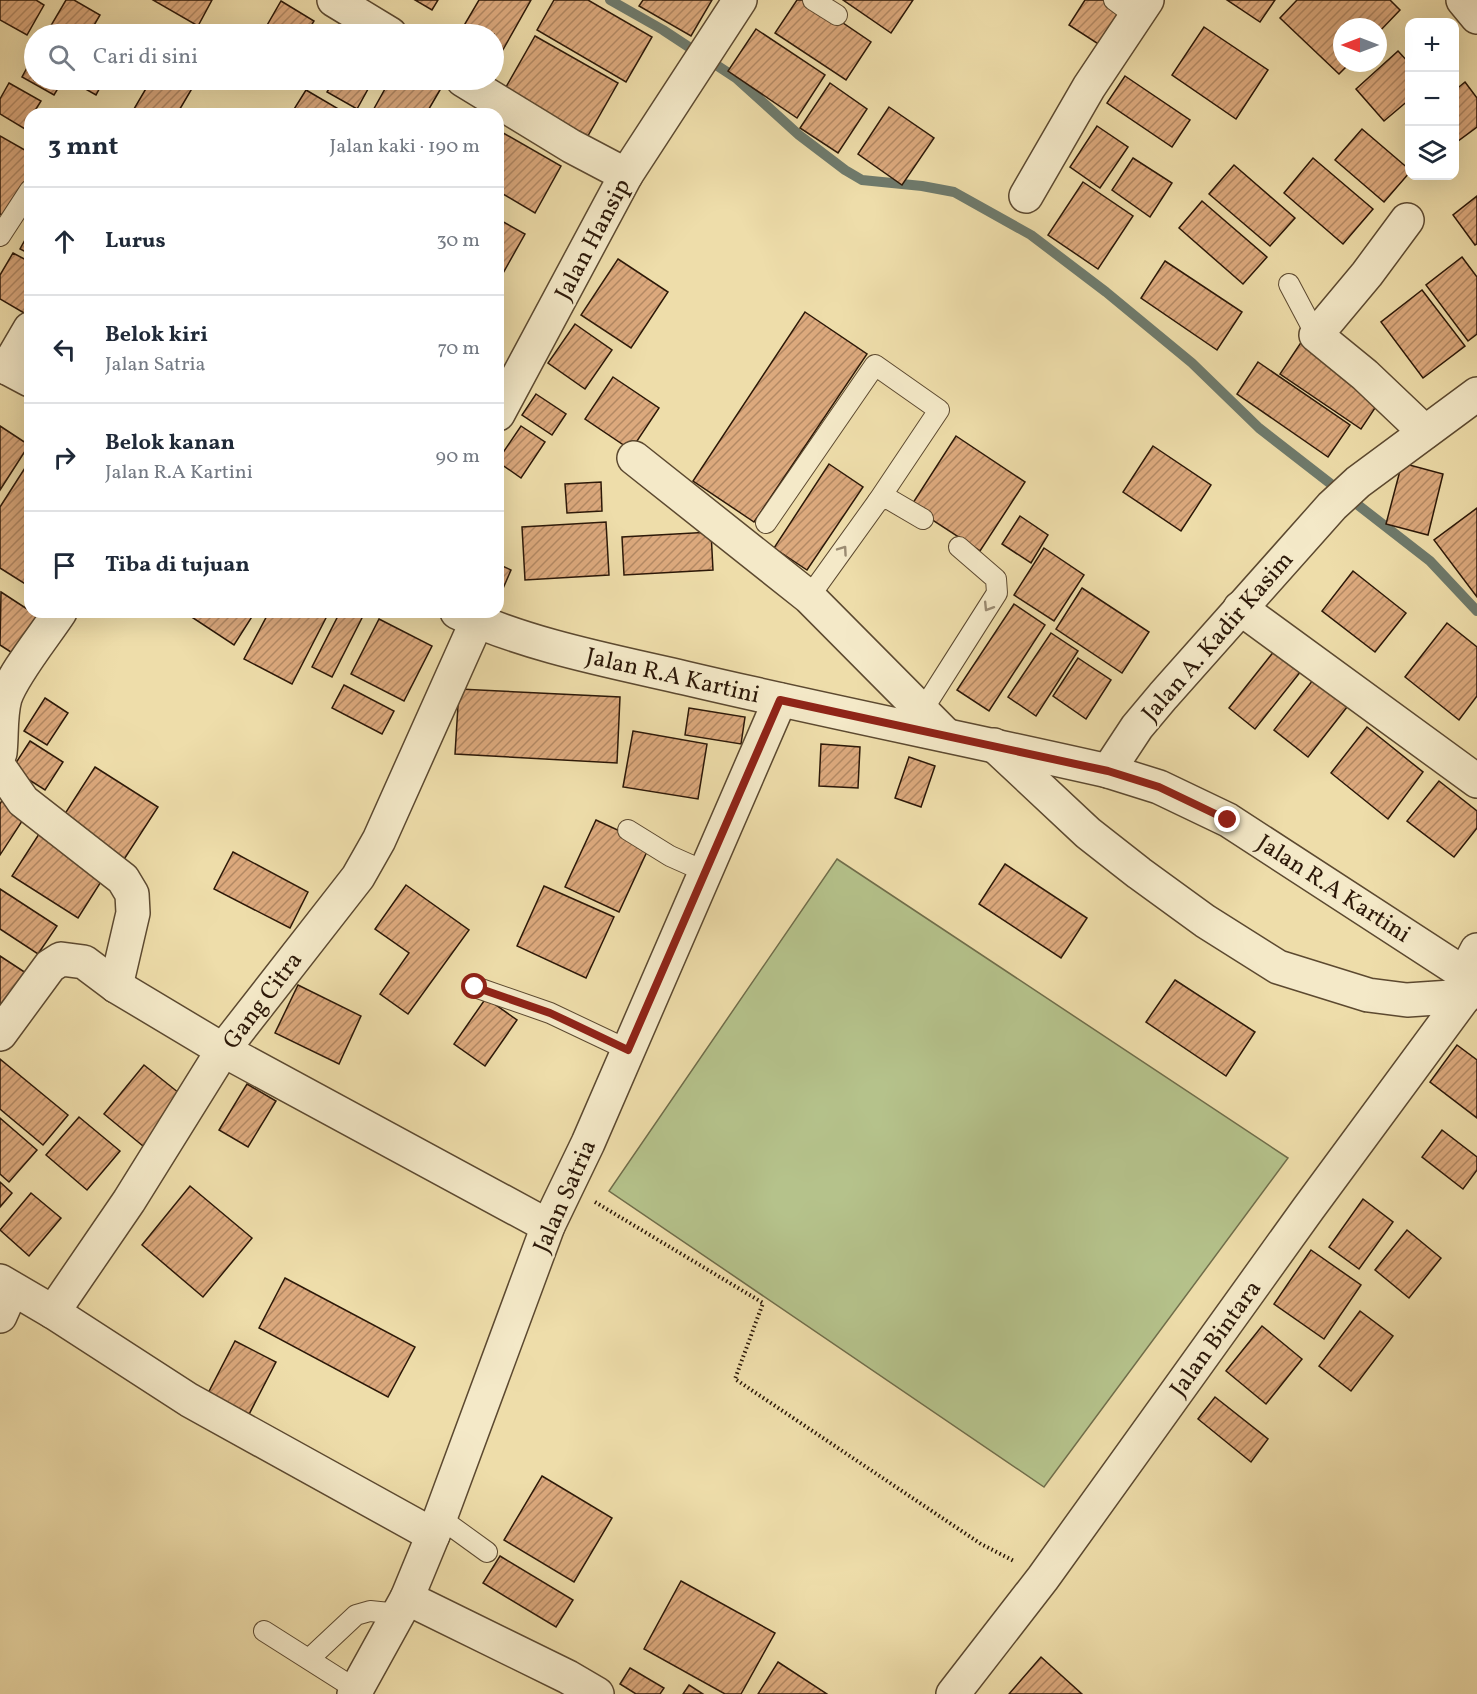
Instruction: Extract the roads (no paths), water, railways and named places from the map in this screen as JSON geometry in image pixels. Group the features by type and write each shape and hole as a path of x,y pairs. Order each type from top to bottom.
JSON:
{"street":[{"path":"334,0 374,24"},
{"name":"Jalan Hansip","path":"504,403 626,175 740,0"},
{"path":"1463,0 1477,17"},
{"path":"1026,196 1133,6"},
{"path":"479,90 571,146 626,175"},
{"path":"1407,220 1367,274 1316,335 1365,375 1425,432 1477,394"},
{"path":"12,371 24,343"},
{"name":"Jalan A. Kadir Kasim","path":"1108,771 1137,727 1332,506 1358,482 1425,432"},
{"path":"634,458 809,597 946,735"},
{"path":"1240,608 1477,781"},
{"path":"56,618 12,683 5,698 1,720 0,753 23,801 123,879 132,894 133,913 116,986"},
{"name":"Gang Citra","path":"52,1312 129,1201 223,1050 358,877 379,840 467,618"},
{"name":"Jalan R.A Kartini","path":"470,618 572,652 1108,771 1159,787 1228,820 1472,976"},
{"name":"Jalan Satria","path":"355,1692 403,1606 436,1526 548,1226 628,1050 780,700"},
{"path":"994,745 1088,833 1139,873 1205,921 1278,967 1368,995 1407,1000 1472,976"},
{"path":"2,1028 50,966 61,959 84,962 116,986 223,1050 548,1226"},
{"name":"Jalan Bintara","path":"953,1694 1043,1578 1472,976"},
{"path":"4,1295 52,1312 189,1400 436,1526"},
{"path":"403,1606 568,1677 597,1694"}],"lane":[{"path":"813,0 837,15"},
{"path":"0,236 24,199"},
{"path":"1289,284 1316,335"},
{"path":"766,523 875,365 939,410 878,501 809,597"},
{"path":"878,501 887,498 923,519"},
{"path":"922,711 997,593 996,579 959,547"},
{"path":"628,830 670,856 706,872"},
{"path":"475,987 550,1013 628,1050"},
{"path":"436,1526 487,1552"},
{"path":"309,1659 356,1615 403,1606"},
{"path":"264,1631 355,1692"}],"waterway":[{"path":"610,0 663,30 736,78 799,135 862,180 922,186 954,192 1031,235 1106,292 1192,363 1259,428 1430,561 1477,611"}]}
